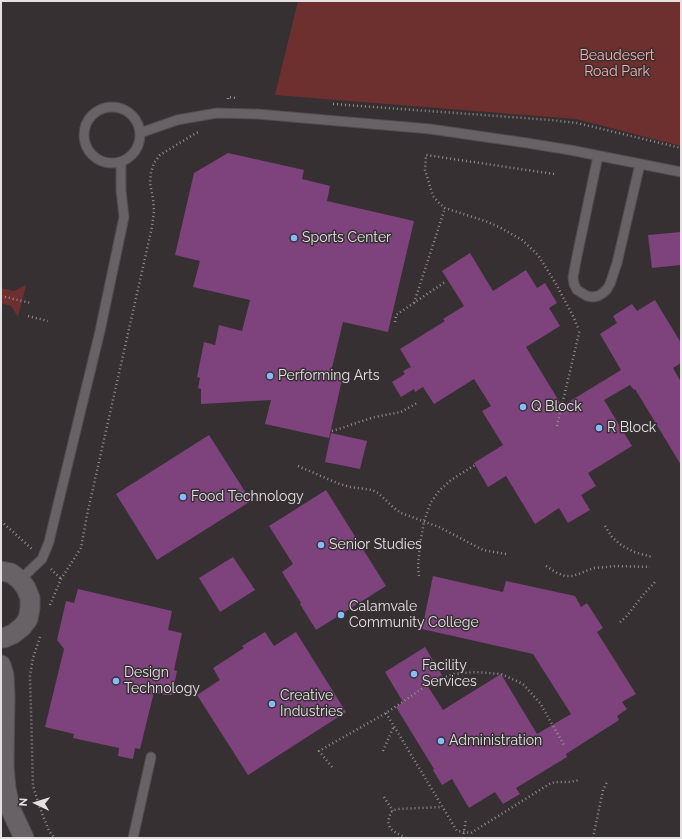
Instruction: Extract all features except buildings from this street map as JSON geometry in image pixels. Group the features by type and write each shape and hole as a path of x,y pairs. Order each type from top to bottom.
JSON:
{"street":[{"path":"1,571 11,573 20,580 26,588 30,598 28,619 22,628 13,634 1,638"},
{"path":"1,665 4,675 5,696 4,766 6,789 12,810 24,838"}],"lane":[{"path":"110,107 119,108 128,112 139,126 140,133 139,144 135,152 121,162 111,164 94,158 84,141 84,131 92,114 100,109 110,107"},
{"path":"140,133 177,120 217,113 257,114 430,130 527,143 681,172"},
{"path":"598,156 573,277 577,290 587,296 598,296 603,293 610,284 617,263 640,164"},
{"path":"20,580 42,560 49,542 57,510 100,331 124,217 121,190 121,162"},
{"path":"133,838 151,756"}],"path":[{"path":"228,104 228,97 244,98"},
{"path":"330,104 577,123 681,148"},
{"path":"50,606 60,580 81,548 88,507 152,227 154,211 150,183 154,162 160,155 172,147 196,133 204,131"},
{"path":"554,174 426,154 425,170 430,189 439,204 445,208 488,222 501,228 522,240 529,246 538,255 556,284 579,328 557,426"},
{"path":"414,303 445,208"},
{"path":"395,322 396,315 445,282"},
{"path":"1,296 31,303"},
{"path":"28,316 48,321"},
{"path":"332,431 375,417 401,412 417,403"},
{"path":"419,576 418,566 420,545 424,521 431,502 439,491 451,480 476,465"},
{"path":"298,466 340,484 372,490 401,513 439,527 483,550 506,554"},
{"path":"1,521 30,547"},
{"path":"605,526 612,537 621,545 634,552 652,558"},
{"path":"546,566 557,573 573,576 594,568 622,566 650,567"},
{"path":"52,570 60,580"},
{"path":"620,622 626,617 642,595 656,581"},
{"path":"40,635 33,658 30,675 33,786 49,831 55,838"},
{"path":"332,768 319,751 386,713 429,684 446,676 465,673 501,674 524,685 540,703 564,745"},
{"path":"386,713 457,831 471,833 550,783 579,780"},
{"path":"383,751 394,726"},
{"path":"593,838 606,782"},
{"path":"384,797 393,811"},
{"path":"406,838 390,828 388,821 391,812 398,809 442,807"},
{"path":"462,838 466,819"}],"green space":[{"name":"Beaudesert Road Park","path":"298,1 681,1 681,146 576,119 275,95"},
{"path":"26,285 18,317 11,306 1,303 1,288 14,291"}],"place":[{"name":"Sports Center","path":"294,238"},
{"name":"Performing Arts","path":"270,376"},
{"name":"Q Block","path":"523,407"},
{"name":"R Block","path":"599,428"},
{"name":"Food Technology","path":"183,497"},
{"name":"Senior Studies","path":"321,545"},
{"name":"Calamvale Community College","path":"341,615"},
{"name":"Facility Services","path":"414,674"},
{"name":"Design Technology","path":"116,681"},
{"name":"Creative Industries","path":"272,704"},
{"name":"Administration","path":"441,741"}]}
